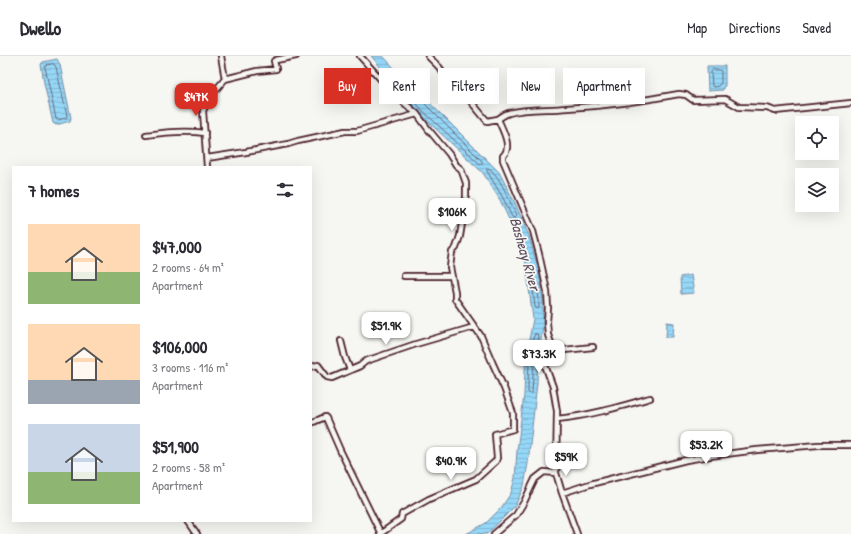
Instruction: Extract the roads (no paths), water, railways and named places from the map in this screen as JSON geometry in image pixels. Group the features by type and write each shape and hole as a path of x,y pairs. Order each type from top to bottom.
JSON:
{"street":[{"path":"221,56 225,79"},
{"path":"207,166 203,111 209,98 225,79 257,71 276,69 274,61 296,56"},
{"path":"312,423 324,417 326,418 380,534 401,519 402,514 429,499 476,479 496,461 495,434 513,429 513,413 504,388 481,336 454,299 455,292 450,266 452,252 456,248 460,236 466,200 466,183 461,169 456,166 449,154 417,114 394,94 360,56"},
{"path":"428,56 440,68"},
{"path":"473,104 487,121 498,119 507,113 538,109 636,102 679,94 686,95 693,100 725,99 739,108 768,108 775,111 851,102"},
{"path":"207,158 276,147 345,131 357,131 417,114"},
{"path":"498,119 507,141 507,150 503,156 503,160 533,231 539,254 547,291 548,335 554,351"},
{"path":"146,135 190,131 205,133"},
{"path":"404,276 451,276"},
{"path":"312,367 318,365 329,378 360,366 366,361 416,344 474,327"},
{"path":"341,341 350,370"},
{"path":"577,534 556,473 557,410 553,387 542,353 574,348 593,348"},
{"path":"557,419 576,418 650,398"},
{"path":"562,493 590,484 686,460 710,456 757,450 818,445 851,445"},
{"path":"494,534 516,515 535,479 544,472 556,473"},
{"path":"189,522 197,534"}],"water":[{"path":"371,56 383,56 394,68 381,68"},
{"path":"57,59 60,65 71,118 70,121 56,125 53,123 41,64 43,62"},
{"path":"707,66 725,66 725,86 723,87 723,90 708,91"},
{"name":"Basheay River","path":"430,103 499,172 515,203 529,236 539,271 543,300 543,327 538,359 537,383 528,463 524,486 515,506 487,534 466,534 486,523 501,508 511,493 515,478 524,395 525,369 533,319 525,258 500,200 483,173 420,114 412,104"},
{"path":"691,275 694,293 681,294 680,277"},
{"path":"667,322 674,323 673,337 666,337"}]}
